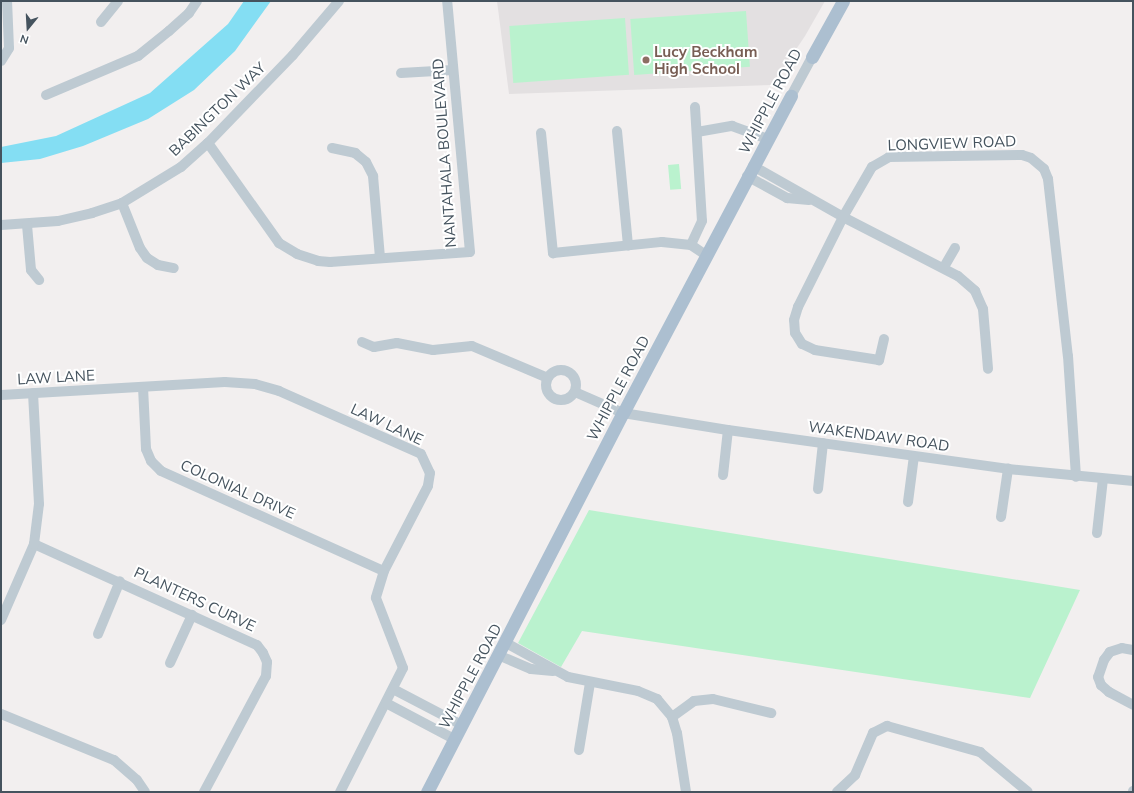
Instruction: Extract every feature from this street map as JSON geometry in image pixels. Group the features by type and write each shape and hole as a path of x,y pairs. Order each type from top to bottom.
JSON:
{"main road":[{"name":"WHIPPLE ROAD","path":"812,57 843,1"},
{"name":"WHIPPLE ROAD","path":"427,792 498,655 506,643 706,254 791,96"}],"street":[{"path":"1,61 9,48 7,1"},
{"path":"101,22 118,1"},
{"path":"46,95 138,56 174,27 197,1"},
{"name":"BABINGTON WAY","path":"1,225 27,225 58,221 122,203 181,167 208,143 293,55 339,1"},
{"name":"NANTAHALA BOULEVARD","path":"208,143 279,243 288,249 318,261 470,252 447,1"},
{"name":"WHIPPLE ROAD","path":"791,96 812,57"},
{"path":"401,73 453,70"},
{"path":"692,245 702,221 695,107"},
{"path":"697,132 732,126 767,139"},
{"path":"617,131 628,245"},
{"path":"541,133 553,253 628,245 675,242 692,245 706,254"},
{"path":"332,148 355,153 366,162 373,176 380,258"},
{"name":"LONGVIEW ROAD","path":"884,339 879,360 814,350 802,344 795,333 794,320 798,307 843,217 872,167 889,157 1022,155 1032,158 1044,169 1048,178 1068,356 1076,477"},
{"path":"750,171 813,200 843,217 944,268 976,291 981,303 988,369"},
{"path":"122,203 140,248 147,258 158,265 174,268"},
{"path":"27,225 31,270 39,280"},
{"path":"944,268 955,248"},
{"path":"362,342 374,347 396,343 433,350 472,346 548,378"},
{"path":"565,370 576,381 575,392 564,400 555,399 548,392 548,378 555,371 565,370"},
{"name":"LAW LANE","path":"1,395 225,382 255,384 278,391 421,454 430,473 428,486 384,571 376,598 403,668 340,792"},
{"name":"COLONIAL DRIVE","path":"142,387 146,448 151,461 161,471 384,571"},
{"name":"WAKENDAW ROAD","path":"575,392 623,413 728,430 1008,469 1076,477 1133,481"},
{"path":"1,620 34,544 39,504 33,393"},
{"path":"723,476 728,430"},
{"path":"818,489 823,443"},
{"path":"908,502 914,456"},
{"path":"1001,517 1008,469"},
{"path":"1097,532 1103,479"},
{"name":"PLANTERS CURVE","path":"34,544 120,581 257,645 266,662 266,676 204,792"},
{"path":"98,634 120,581"},
{"path":"170,663 192,615"},
{"path":"506,643 555,671 590,683 638,691 657,699 672,717 677,733 686,792"},
{"path":"1133,650 1122,648 1110,652 1104,660 1098,677 1101,685 1109,692 1133,705"},
{"path":"498,655 531,669 555,671"},
{"path":"579,750 590,683"},
{"path":"393,689 462,725"},
{"path":"672,717 694,701 713,699 771,713"},
{"path":"386,703 454,739"},
{"path":"1,714 114,760 137,780 145,792"},
{"path":"838,792 855,775 873,733 887,726 980,752 1028,792"}],"shaded area":[{"name":"Lucy Beckham High School","path":"497,1 825,1 805,36 772,85 509,94"}],"green space":[{"path":"746,11 750,67 634,75 630,19"},
{"path":"625,18 629,75 513,83 509,26"},
{"path":"679,164 681,189 670,190 668,165"},
{"path":"589,510 1080,590 1030,698 582,631 561,667 518,643"}],"water":[{"path":"244,1 271,1 235,51 194,90 148,119 83,146 40,159 1,163 1,147 56,136 150,93 228,24"}],"place":[{"name":"Lucy Beckham High School","path":"646,60"}]}
